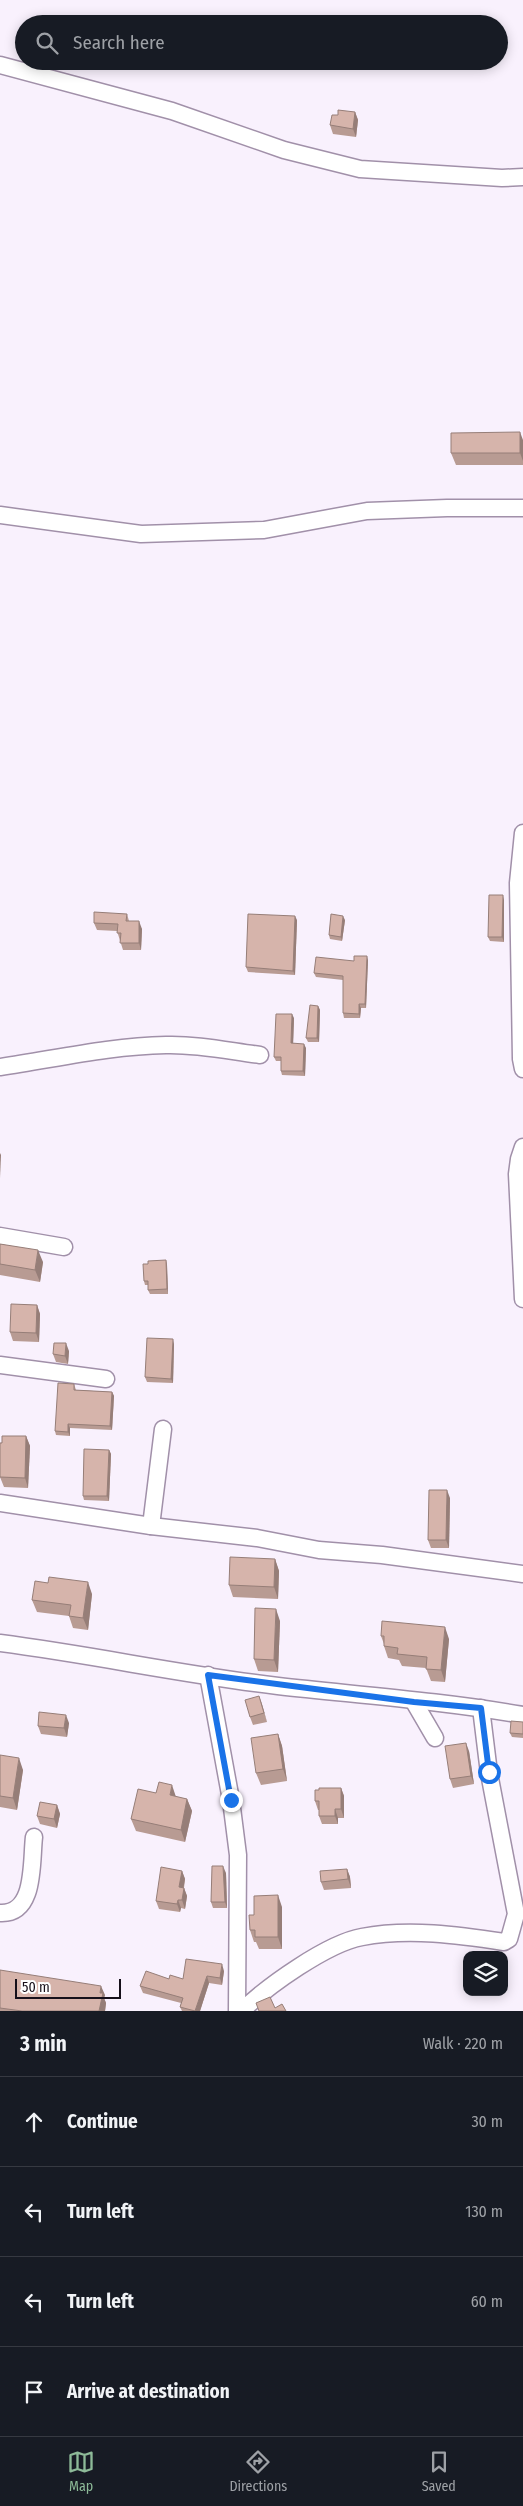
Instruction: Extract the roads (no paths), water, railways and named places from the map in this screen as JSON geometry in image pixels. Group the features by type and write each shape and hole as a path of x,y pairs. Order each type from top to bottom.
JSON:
{"street":[{"path":"0,65 15,69"},
{"path":"19,70 172,111 284,150 360,168 502,178 523,176"},
{"path":"0,515 141,534 264,530 367,511 523,508"},
{"path":"523,833 518,883 521,1059 523,1069"},
{"path":"0,1067 124,1047 166,1045 260,1055"},
{"path":"523,1147 517,1174 523,1299"},
{"path":"0,1236 64,1247"},
{"path":"0,1365 106,1379"},
{"path":"151,1526 163,1429"},
{"path":"0,1503 151,1526 258,1538 319,1550 382,1555 523,1574"},
{"path":"0,1643 71,1652 208,1675 414,1702 481,1708 523,1715"},
{"path":"208,1675 231,1800 238,1855 237,2011"},
{"path":"414,1702 435,1738"},
{"path":"242,2011 308,1961 362,1937 449,1934 504,1942 509,1939 516,1914 489,1772 481,1708"},
{"path":"0,1913 8,1914 19,1908 28,1894 34,1838"}]}
